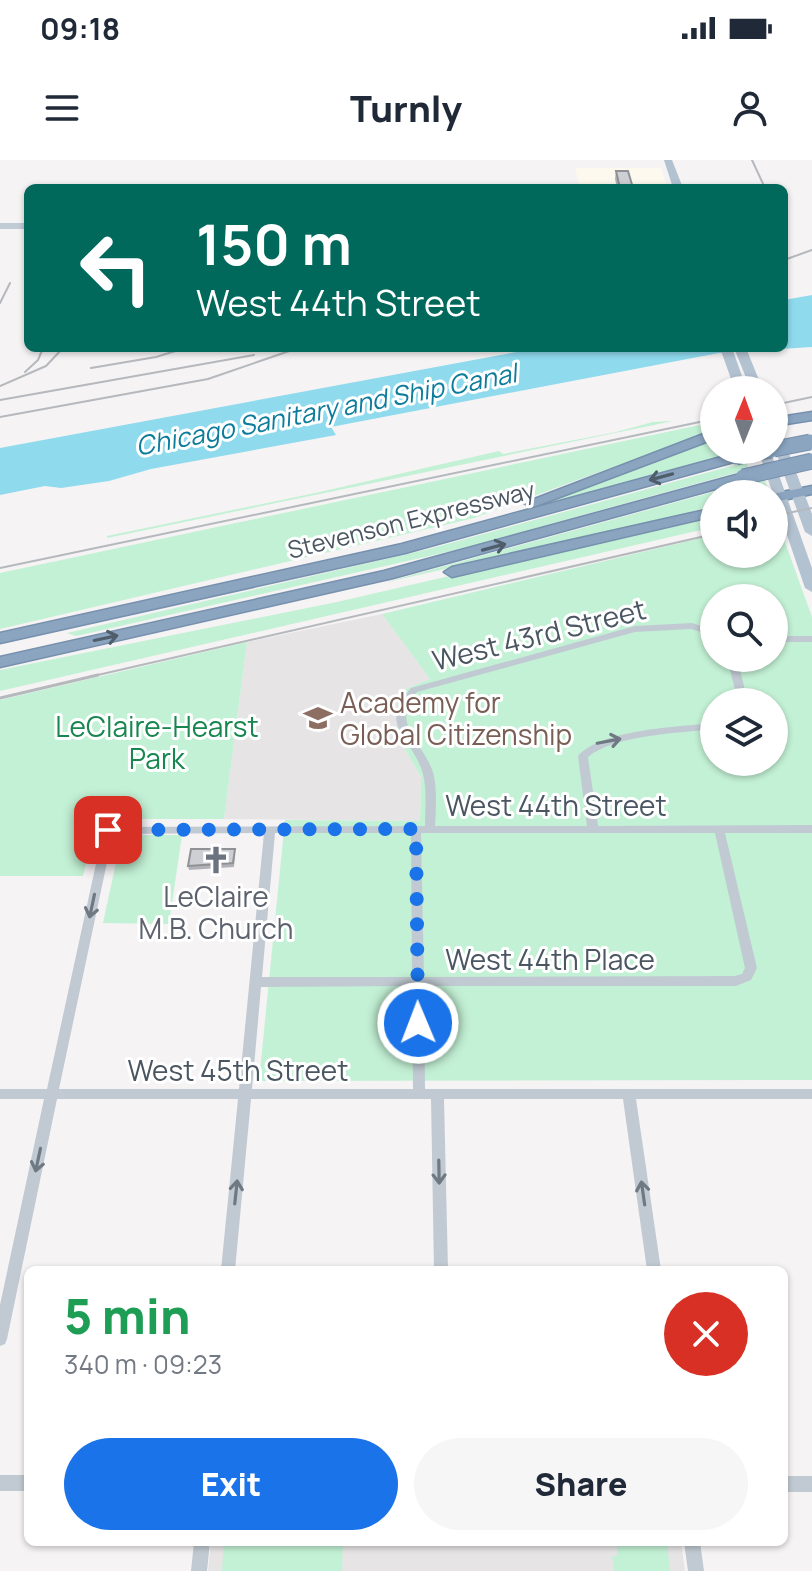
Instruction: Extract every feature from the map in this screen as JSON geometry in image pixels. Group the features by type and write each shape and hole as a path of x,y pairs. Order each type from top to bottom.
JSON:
{"highway":[{"path":"788,420 812,416"},
{"path":"125,611 198,589 400,542 485,518 700,439"},
{"name":"Stevenson Expressway","path":"788,447 811,442"},
{"name":"Stevenson Expressway","path":"145,630 449,559 743,477 812,461"},
{"name":"Stevenson Expressway","path":"0,638 474,531 711,464"},
{"path":"0,662 145,630 358,593 700,515"}],"main road":[{"path":"668,160 677,184"},
{"path":"0,224 24,224"},
{"path":"734,352 739,376"},
{"path":"735,352 749,376"},
{"path":"788,458 805,491 812,532"},
{"path":"788,526 812,588"}],"street":[{"name":"West 43rd Street","path":"430,829 429,777 424,762 404,732 402,716 408,695 422,687 635,629 692,626 700,629"},
{"path":"788,639 812,639"},
{"path":"593,829 583,756 587,749 610,741 700,728"},
{"path":"228,1266 270,829"},
{"path":"416,829 419,1094"},
{"name":"West 44th Place","path":"257,982 722,982 747,977 751,968 749,955 719,829"},
{"name":"West 44th Street","path":"52,1094 108,830 812,829"},
{"name":"West 45th Street","path":"0,1094 812,1094"},
{"path":"0,1339 52,1094"},
{"path":"437,1094 441,1266"},
{"path":"629,1094 653,1266"},
{"path":"0,1483 24,1483"},
{"path":"788,1484 812,1484"},
{"path":"199,1571 202,1546"},
{"path":"693,1546 696,1571"}],"shaded area":[{"path":"575,168 661,168 666,184 579,184"},
{"name":"Academy for Global Citizenship","path":"382,614 430,679 408,688 398,737 421,777 420,821 224,819 247,642"},
{"path":"211,1546 682,1546 685,1571 208,1571"}],"green space":[{"path":"673,421 107,538 499,451 503,454 653,422"},
{"path":"700,425 700,435 474,518 0,629 0,573"},
{"path":"700,442 700,462 517,512"},
{"path":"739,464 747,464 749,469 700,480 700,483 460,549 76,636 67,633 429,549"},
{"path":"700,496 700,509 674,517 383,583"},
{"path":"700,518 700,530 0,691 0,670 337,602"},
{"path":"700,538 700,568 788,568 788,550 812,617 812,1080 259,1081 285,820 420,821 421,777 398,737 397,699 408,688 430,679 382,614"},
{"name":"LeClaire-Hearst Park","path":"247,642 224,819 96,819 83,876 0,876 0,700"},
{"path":"122,835 182,835 169,924 103,923"},
{"path":"224,1546 343,1546 342,1571 222,1571"},
{"path":"617,1546 667,1546 670,1571 614,1571 612,1556 618,1556"}],"water":[{"path":"812,295 812,347 788,349 788,299"},
{"name":"Chicago Sanitary and Ship Canal","path":"516,352 734,352 331,427 336,435 61,488 45,486 0,495 0,448"}],"building":[{"path":"616,171 628,171 632,184 619,184"},
{"name":"LeClaire M.B. Church","path":"191,849 235,849 233,863 188,866"}],"railway":[{"path":"752,160 763,184"},
{"path":"788,259 812,250"},
{"path":"0,303 10,283"},
{"path":"25,372 38,360 41,352"},
{"path":"0,386 46,366 59,352"},
{"path":"91,368 172,352"},
{"path":"0,417 208,379 286,352"},
{"path":"0,400 254,355"},
{"path":"788,402 812,397"},
{"path":"0,568 700,422"},
{"path":"788,513 812,508"},
{"path":"89,677 700,537"},
{"path":"0,698 98,675"}],"place":[{"name":"Academy for Global Citizenship","path":"318,718"},
{"name":"LeClaire M.B. Church","path":"216,860"}],"route":[{"path":"108,830 416,829 418,1023"}]}
